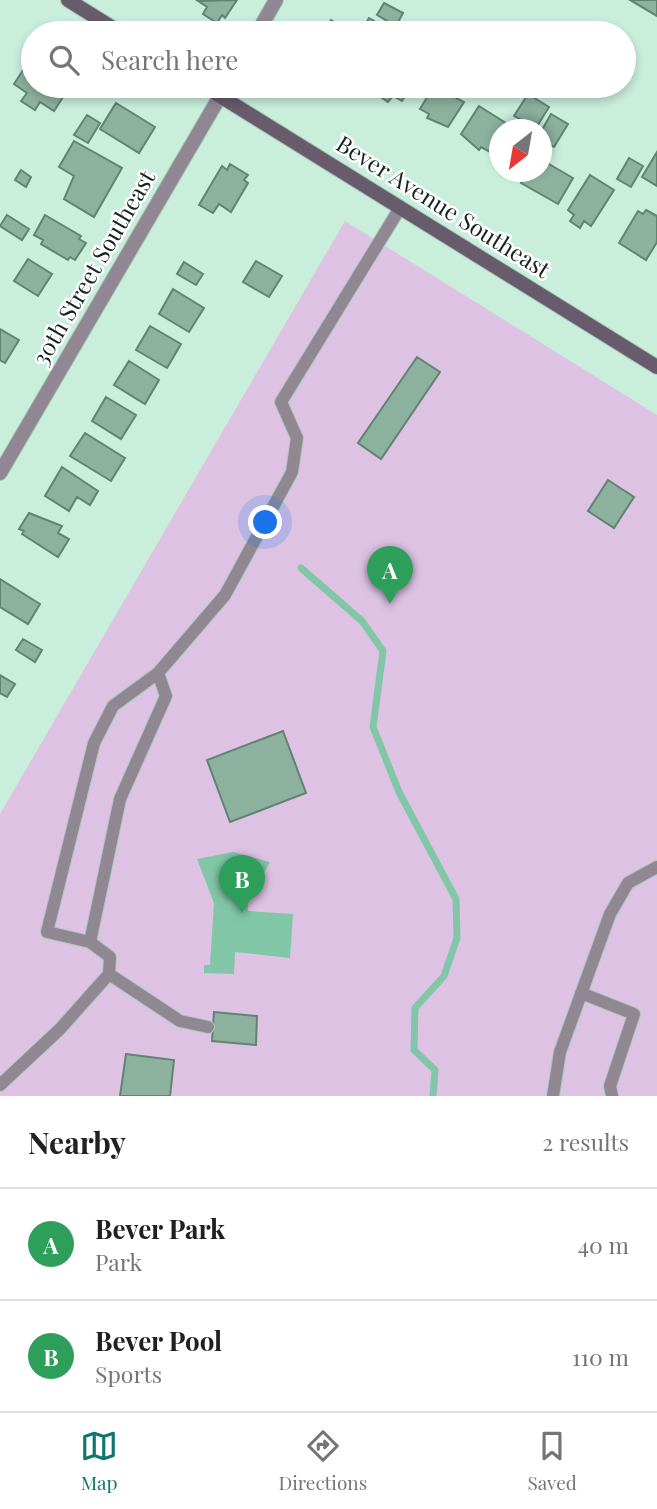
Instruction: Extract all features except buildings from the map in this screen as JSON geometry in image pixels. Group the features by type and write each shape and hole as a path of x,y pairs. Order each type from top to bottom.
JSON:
{"street":[{"path":"68,0 102,21"},
{"path":"264,21 276,0"},
{"name":"30th Street Southeast","path":"0,473 220,98"},
{"name":"Bever Avenue Southeast","path":"235,98 400,208 657,367"}],"lane":[{"path":"0,1085 60,1029 109,974 110,957 90,942 47,932 94,743 113,706 158,673 225,595 292,472 297,438 281,402 400,208"},
{"path":"90,942 120,799 166,696 158,673"},
{"path":"553,1096 560,1052 610,914 628,883 657,867"},
{"path":"109,974 180,1021 208,1027"},
{"path":"581,993 634,1014 610,1086 612,1096"}],"shaded area":[{"path":"345,221 657,415 657,1096 0,1096 0,814"},
{"path":"233,852 270,862 248,903 248,911 293,914 290,958 235,952 234,974 204,973 204,965 210,965 214,903 197,859"}],"waterway":[{"path":"301,568 362,621 383,651 373,727 399,792 456,899 457,938 444,976 415,1008 414,1050 435,1070 433,1096"}],"place":[{"name":"Bever Park","path":"390,604"},
{"name":"Bever Pool","path":"242,913"}]}
